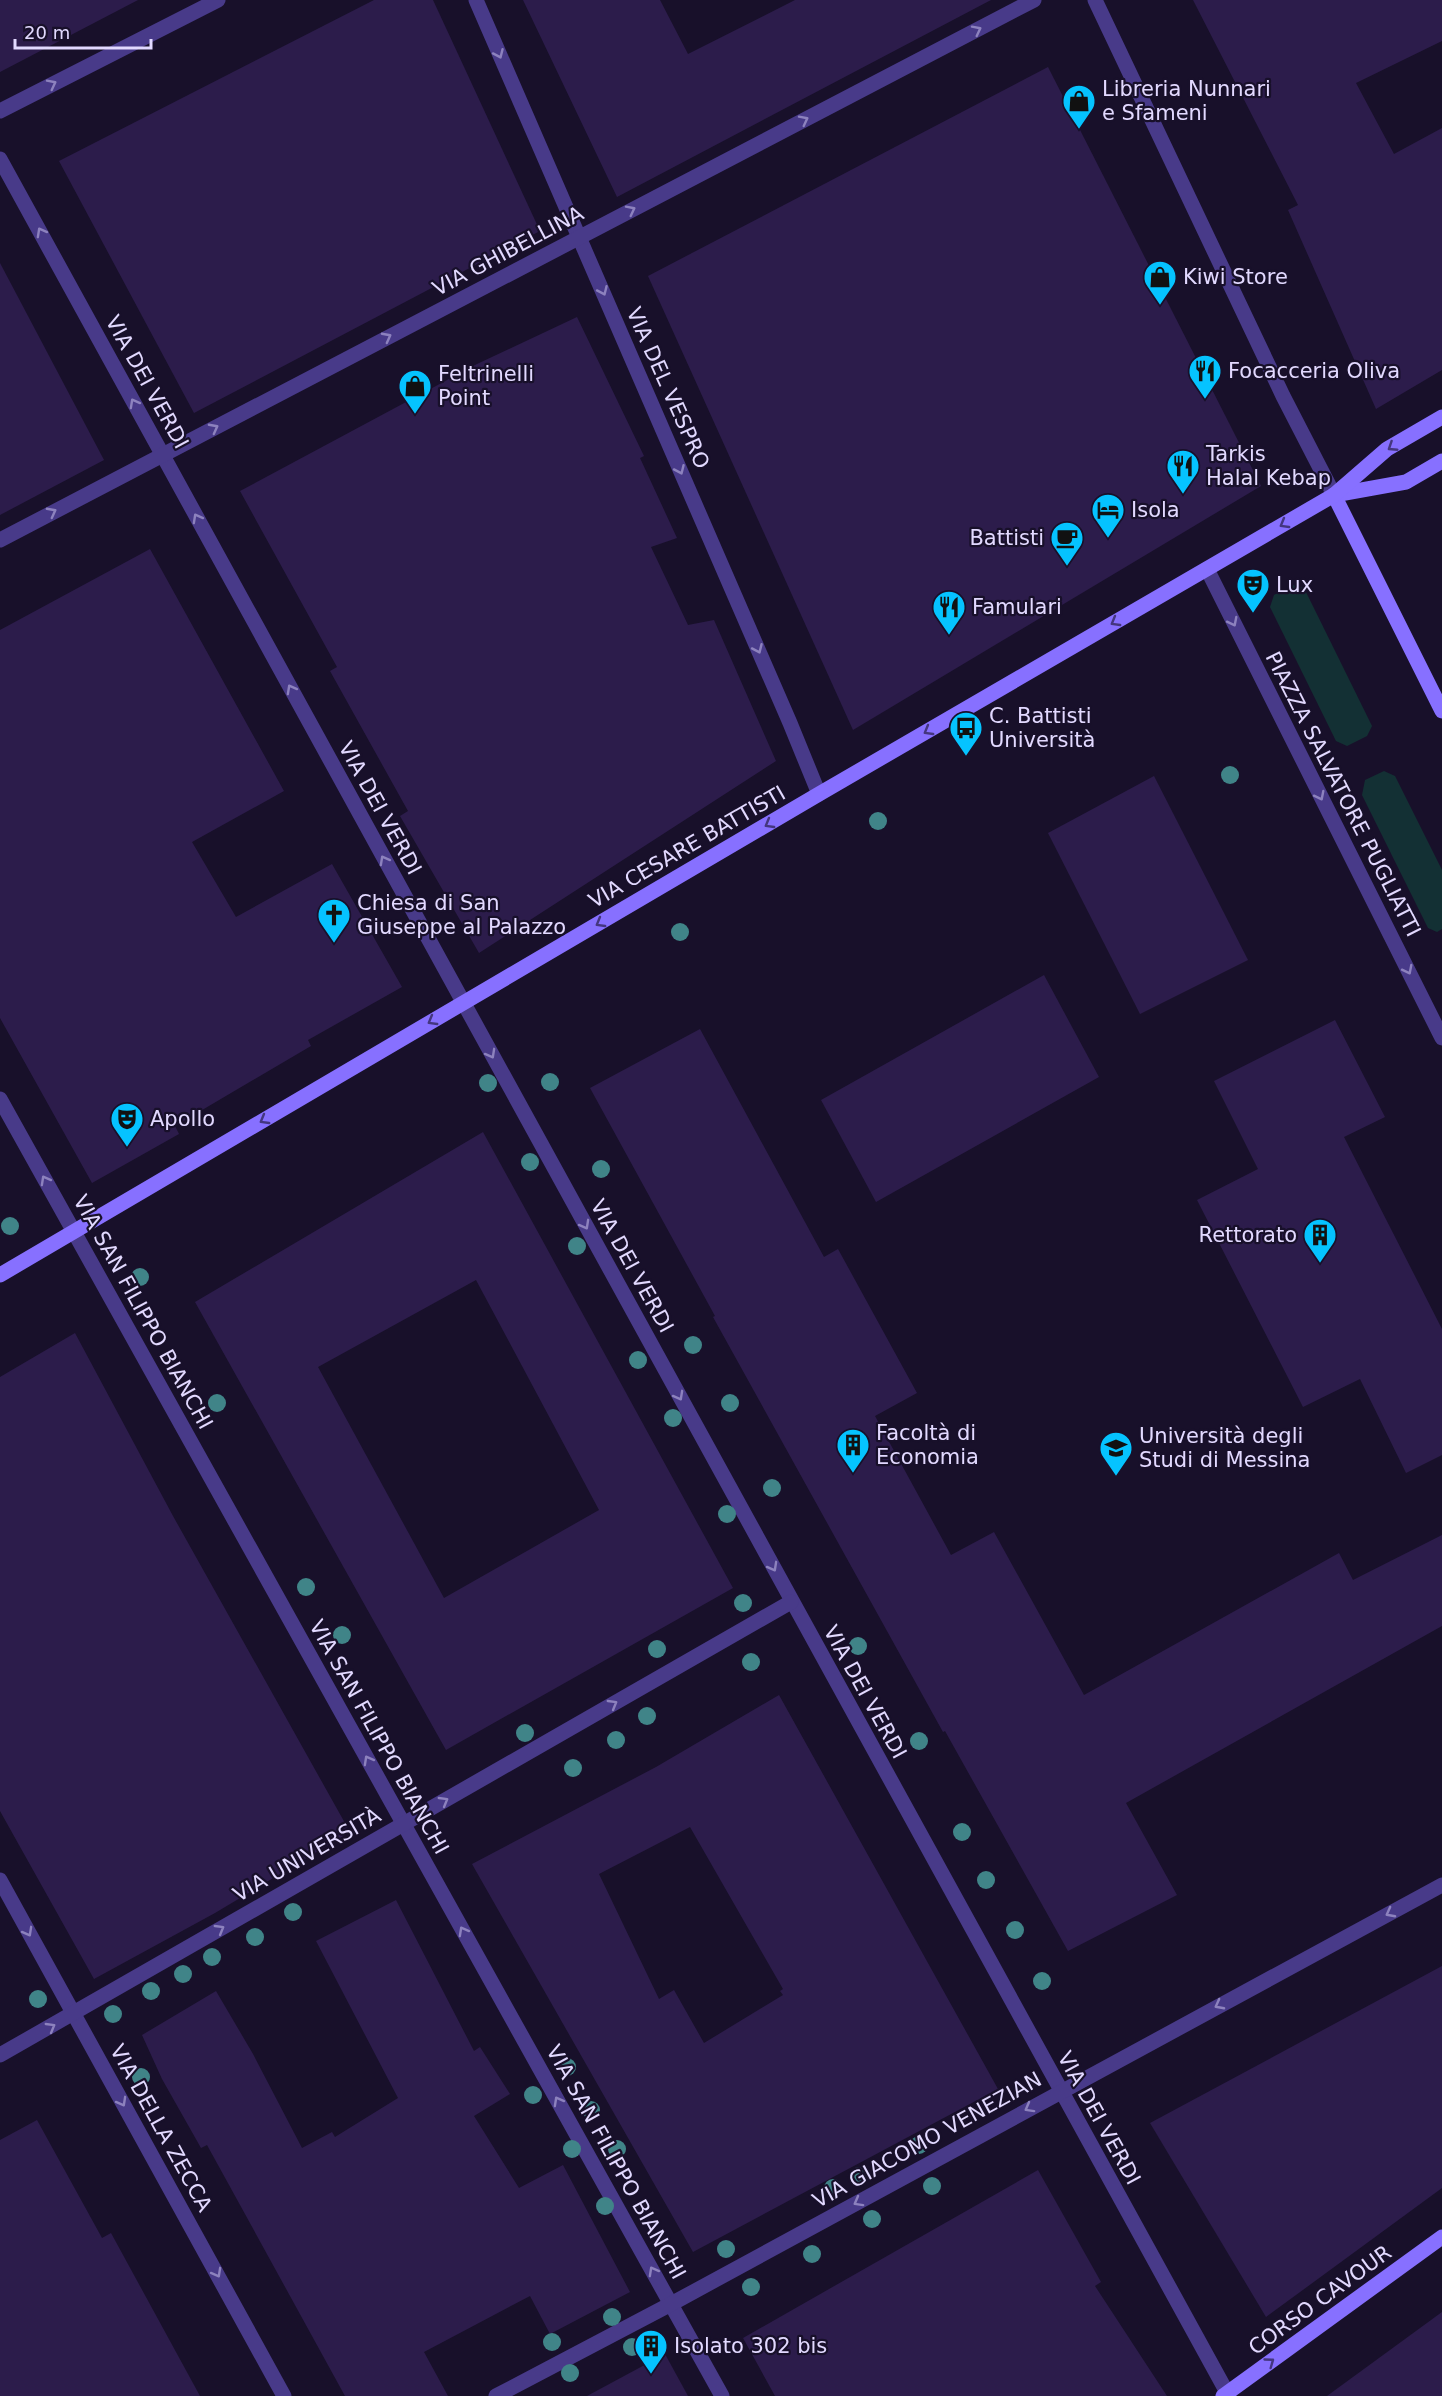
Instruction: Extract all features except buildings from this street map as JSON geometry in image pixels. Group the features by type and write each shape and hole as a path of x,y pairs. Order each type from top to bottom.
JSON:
{"main road":[{"name":"VIA CESARE BATTISTI","path":"0,1275 819,794 1335,495 1388,449 1442,417"},
{"name":"VIA CESARE BATTISTI","path":"1335,495 1406,482 1442,461"},
{"path":"1335,495 1442,711"},
{"name":"CORSO CAVOUR","path":"1227,2395 1442,2238"}],"street":[{"path":"0,111 218,0"},
{"name":"VIA DEL VESPRO","path":"476,0 819,794"},
{"name":"VIA GHIBELLINA","path":"0,540 1035,0"},
{"path":"1095,0 1283,396 1335,495"},
{"name":"VIA DEI VERDI","path":"0,159 1227,2395"},
{"name":"PIAZZA SALVATORE PUGLIATTI","path":"1207,569 1442,1038"},
{"name":"VIA SAN FILIPPO BIANCHI","path":"0,1098 722,2396"},
{"name":"VIA UNIVERSITÀ","path":"0,2055 791,1602"},
{"name":"VIA DELLA ZECCA","path":"0,1880 285,2396"},
{"name":"VIA GIACOMO VENEZIAN","path":"496,2396 671,2304 1442,1885"}],"green space":[{"path":"1293,585 1304,588 1372,726 1367,736 1347,746 1336,741 1270,607 1274,595"},
{"path":"1384,771 1395,776 1442,870 1442,929 1437,932 1428,928 1362,795 1365,780"}],"place":[{"name":"Libreria Nunnari e Sfameni","path":"1079,130"},
{"name":"Kiwi Store","path":"1160,306"},
{"name":"Focacceria Oliva","path":"1205,400"},
{"name":"Feltrinelli Point","path":"415,415"},
{"name":"Tarkis Halal Kebap","path":"1183,495"},
{"name":"Isola","path":"1108,539"},
{"name":"Battisti","path":"1067,567"},
{"name":"Lux","path":"1253,614"},
{"name":"Famulari","path":"949,636"},
{"name":"C. Battisti Università","path":"966,757"},
{"name":"Chiesa di San Giuseppe al Palazzo","path":"334,944"},
{"name":"Apollo","path":"127,1148"},
{"name":"Rettorato","path":"1320,1264"},
{"name":"Facoltà di Economia","path":"853,1474"},
{"name":"Università degli Studi di Messina","path":"1116,1477"},
{"name":"Isolato 302 bis","path":"651,2375"}]}
